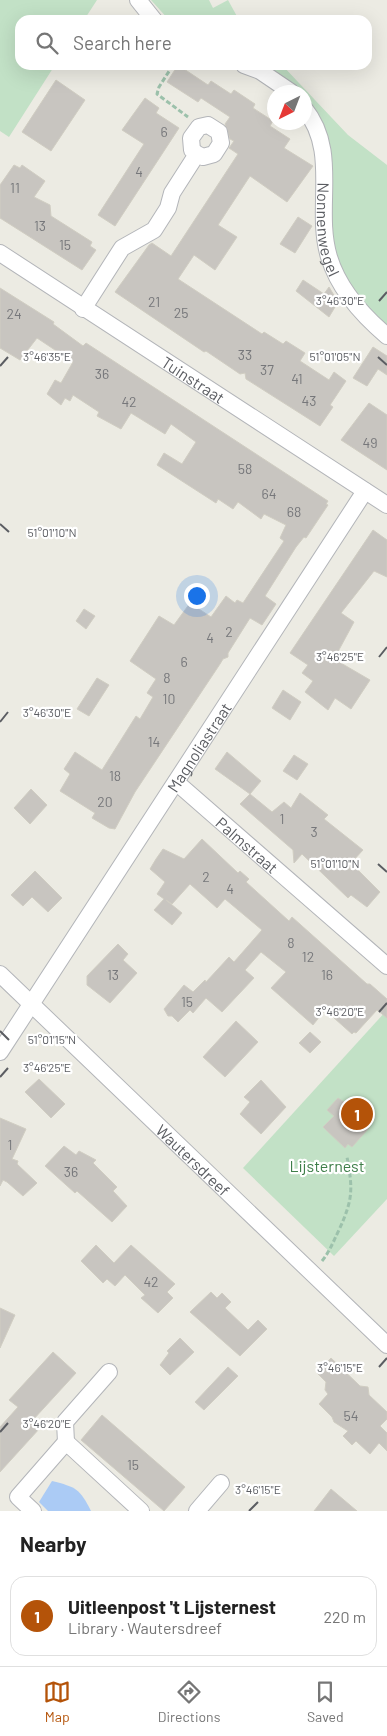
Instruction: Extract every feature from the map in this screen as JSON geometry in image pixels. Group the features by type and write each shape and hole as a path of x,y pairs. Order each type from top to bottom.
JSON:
{"street":[{"path":"138,0 150,15"},
{"path":"254,70 281,85"},
{"name":"Nonnenwegel","path":"312,121 318,131 325,155 324,224 329,257 353,304 387,336"},
{"path":"208,125 219,132 221,143 214,154 203,157 197,154 192,150 191,138 198,127 208,125"},
{"path":"83,309 122,248 154,230 168,208 172,193 197,154"},
{"name":"Tuinstraat","path":"0,253 387,506"},
{"name":"Magnoliastraat","path":"0,1052 365,491"},
{"name":"Palmstraat","path":"176,782 387,966"},
{"name":"Wautersdreef","path":"0,974 387,1345"},
{"path":"33,1511 18,1497 66,1442 65,1422 109,1372"},
{"path":"66,1442 141,1511"},
{"path":"197,1511 221,1483"}],"path":[{"path":"170,70 159,87 157,94 195,122 198,127"},
{"path":"311,1272 332,1248 350,1205 352,1186 347,1157"}],"green space":[{"path":"0,0 97,0 87,15 15,15 15,70 52,70 9,137 0,131"},
{"path":"151,0 209,0 213,8 228,0 236,15 164,15"},
{"path":"268,70 287,70 301,85 291,85"},
{"path":"312,97 348,135 387,165 387,328 367,309 347,282 335,254 312,116"},
{"name":"Lijsternest","path":"387,1010 387,1199 334,1256 243,1168"}],"water":[{"path":"52,1481 72,1487 80,1493 91,1511 48,1511 39,1502"}],"building":[{"path":"175,70 186,70 208,85 211,81 231,94 234,90 255,104 253,108 267,117 267,130 276,130 290,139 284,148 313,166 287,202 250,176 218,225 237,237 215,270 194,255 178,279 262,334 264,332 283,344 286,341 305,353 300,361 329,380 334,372 346,381 330,405 333,407 320,426 246,379 245,373 240,374 206,351 204,352 115,292 152,243 171,256 238,154 229,148 234,141 230,139 225,124 230,117 201,98 198,102 167,82"},
{"path":"56,80 85,100 51,151 22,132"},
{"path":"145,98 159,108 156,113 179,128 115,226 98,215 144,144 122,130"},
{"path":"14,165 20,168 22,165 45,181 34,197 50,205 51,216 92,242 90,246 96,250 82,270 0,218 0,185"},
{"path":"298,217 312,226 295,253 280,244"},
{"path":"303,280 324,294 329,287 338,302 329,317 296,291"},
{"path":"0,288 54,322 53,324 83,346 86,343 328,501 326,504 328,505 306,538 304,537 296,547 265,596 276,604 262,625 250,618 228,653 228,657 223,659 135,792 115,829 109,828 92,818 95,813 60,791 70,774 64,769 75,752 102,770 136,716 140,719 153,697 147,693 156,679 130,661 159,616 174,625 190,603 211,617 226,596 235,603 237,600 243,603 284,541 280,538 286,525 264,514 261,519 238,502 233,509 218,499 216,503 157,465 164,453 182,464 196,442 171,424 165,434 131,413 121,429 97,416 99,412 73,395 70,401 65,398 61,405 47,394 55,380 61,383 73,362 37,338 20,360 0,348"},
{"path":"373,347 387,356 387,375 378,369 367,386 353,378"},
{"path":"369,403 387,415 387,470 341,440"},
{"path":"373,530 387,540 387,577 374,571 341,613 354,622 334,659 370,680 351,709 335,698 328,710 305,692 313,681 302,673 308,665 290,653"},
{"path":"84,609 95,616 86,629 76,621"},
{"path":"97,678 109,685 89,716 77,709"},
{"path":"283,690 301,702 290,720 272,708"},
{"path":"227,752 261,781 250,794 215,769"},
{"path":"294,755 308,764 297,780 283,771"},
{"path":"31,789 47,805 30,824 14,808"},
{"path":"300,793 328,815 324,819 363,850 351,863 380,892 367,907 351,895 348,898 302,854 294,863 293,850 240,804 250,794 272,812 284,802 291,808"},
{"path":"202,839 238,873 240,871 249,879 246,882 289,921 292,917 367,984 370,984 387,999 387,1018 377,1010 356,1033 352,1034 325,1010 313,1025 271,988 286,972 261,952 245,970 254,978 222,1012 206,998 193,1013 190,1010 178,1022 172,1016 168,1016 164,1009 184,985 193,992 205,980 206,982 229,957 234,962 262,930 225,899 217,908 190,884 172,904 166,900 182,913 172,925 154,910 164,899 157,894 165,882 150,869 156,859 163,849 184,859"},
{"path":"35,871 62,898 48,912 32,897 23,906 11,895"},
{"path":"118,944 128,954 123,960 137,973 110,1003 87,985 87,976"},
{"path":"236,1021 258,1042 225,1077 203,1057"},
{"path":"310,1032 321,1042 310,1053 299,1043"},
{"path":"39,1079 65,1104 51,1118 25,1092"},
{"path":"261,1080 286,1107 261,1134 240,1114 250,1102 244,1097"},
{"path":"338,1098 347,1104 351,1099 371,1118 366,1126 369,1128 352,1147 348,1144 345,1148 323,1127 334,1116 327,1110"},
{"path":"0,1118 26,1129 12,1159 18,1161 17,1164 37,1183 23,1196 3,1180 0,1186"},
{"path":"64,1146 76,1155 79,1151 96,1160 93,1163 117,1187 113,1191 127,1206 112,1222 45,1166"},
{"path":"96,1245 114,1263 131,1245 175,1284 167,1292 173,1298 158,1313 141,1298 145,1295 125,1275 115,1286 107,1279 103,1283 81,1261"},
{"path":"211,1292 217,1298 222,1293 231,1302 225,1308 248,1330 258,1320 267,1329 240,1356 190,1312"},
{"path":"0,1308 15,1315 0,1348"},
{"path":"180,1338 194,1352 170,1375 160,1365 169,1353 167,1351"},
{"path":"53,1352 76,1373 32,1421 40,1428 0,1472 0,1427 18,1407 9,1400"},
{"path":"331,1358 360,1386 368,1387 369,1395 387,1412 387,1419 380,1426 387,1433 387,1451 379,1443 370,1454 356,1441 352,1445 343,1436 348,1431 334,1422 332,1417 319,1404 328,1394 325,1390 326,1382 317,1373"},
{"path":"228,1367 238,1376 204,1410 195,1402"},
{"path":"102,1415 185,1487 164,1511 81,1440"},
{"path":"331,1489 357,1511 314,1511"}],"place":[{"name":"Uitleenpost 't Lijsternest","path":"357,1114"}]}
